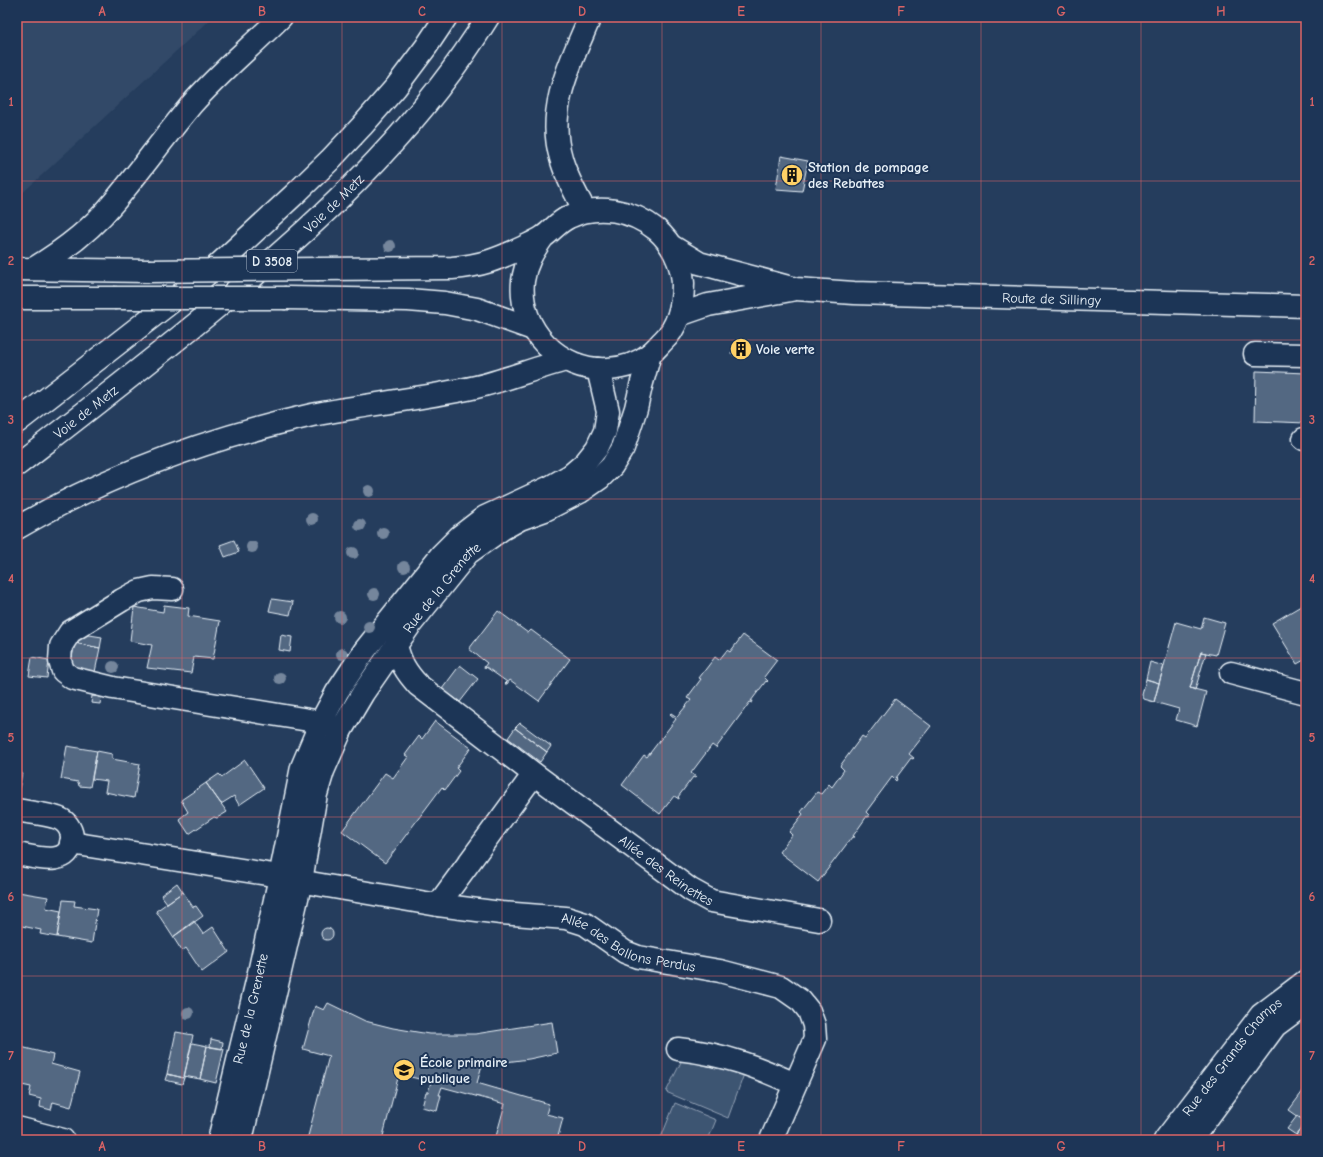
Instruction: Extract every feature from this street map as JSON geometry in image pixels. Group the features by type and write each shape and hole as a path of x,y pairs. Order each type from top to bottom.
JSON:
{"main road":[{"path":"25,269 77,238 114,203 193,103 281,17"},
{"name":"D 3508","path":"17,422 216,267 330,160 396,87 446,17"},
{"name":"Voie de Metz","path":"17,465 184,336 291,245 327,211 401,135 459,62 488,17"},
{"path":"585,212 567,176 561,159 555,129 560,92 590,17"},
{"path":"602,209 618,211 634,216 649,224 661,234 671,246 679,262 683,280 683,298 679,315 668,336 650,354 634,363 616,368 598,369 581,366 566,360 553,352 542,341 533,329 527,314 523,282 533,251 543,237 555,226 569,217 585,212 602,209"},
{"path":"25,269 148,271 452,268 474,266 496,260 543,237"},
{"path":"671,246 699,263 796,289"},
{"path":"679,315 708,305 796,289"},
{"name":"Route de Sillingy","path":"796,289 854,293 1306,306"},
{"path":"17,298 286,298 408,300 445,303 477,309 533,329"},
{"name":"Rue de la Grenette","path":"219,1140 258,977 302,767 331,726 363,693 410,625 468,554 489,538 514,523 545,510 580,492 600,478 612,466 623,448 636,408 640,386 650,354"},
{"path":"1255,354 1306,355"},
{"path":"17,528 92,489 218,440 314,415 476,387 518,376 546,365 566,360"},
{"name":"Rue de la Grenette","path":"241,1140 301,881 316,794 323,771 337,692 365,650 441,555 459,537 485,517 550,487 571,475 586,463 597,448 605,431 608,411 598,369"},
{"path":"172,589 153,588 139,591 70,632 61,646 60,661 63,671 72,678 113,688 331,726"},
{"name":"Allée des Reinettes","path":"396,645 399,658 403,666 418,685 534,774 699,896 711,901 819,920"},
{"path":"1231,673 1306,693"},
{"path":"438,905 534,774"},
{"path":"17,810 61,819 67,824 72,836 68,850 64,855 57,858 50,860 17,854"},
{"path":"71,843 301,881"},
{"name":"Allée des Ballons Perdus","path":"301,881 438,905 501,913 566,918 585,924 625,952 638,957 720,972 781,987 801,1001 809,1011 814,1025 814,1039 771,1140"},
{"name":"Rue des Grands Champs","path":"1197,1132 1261,1014 1306,980"},
{"name":"Rue des Grands Champs","path":"1165,1140 1197,1132 1275,1026 1306,1003"},
{"path":"678,1049 720,1056 752,1066 795,1084"},
{"path":"17,1128 63,1140"}],"shaded area":[{"path":"17,17 213,17 17,198"},
{"path":"682,1060 744,1074 728,1118 666,1092"},
{"path":"675,1103 716,1120 708,1140 660,1140"}],"building":[{"name":"Station de pompage des Rebattes","path":"781,156 808,161 802,191 776,189"},
{"name":"Voie verte","path":"738,339 750,345 744,359 731,354"},
{"path":"1256,371 1306,373 1306,423 1255,421"},
{"path":"234,540 239,552 225,557 220,545"},
{"path":"272,599 293,602 290,615 269,611"},
{"path":"1306,603 1306,659 1297,664 1272,623"},
{"path":"164,605 189,608 188,616 220,621 213,659 194,657 191,673 147,668 152,645 130,641 134,607 163,612"},
{"path":"498,611 528,633 531,630 570,659 539,701 510,680 507,684 505,684 507,682 486,667 485,669 484,667 487,663 469,649"},
{"path":"1204,617 1225,623 1216,655 1201,652 1190,688 1206,692 1197,726 1176,720 1179,709 1154,702 1176,622 1201,629"},
{"path":"77,633 102,637 100,648 75,643"},
{"path":"281,635 292,637 290,652 279,650"},
{"path":"743,635 777,660 764,677 768,681 766,681 751,701 753,701 752,703 750,702 716,748 712,745 691,773 696,777 693,777 678,797 679,799 674,796 660,814 622,785 644,755 647,757 676,719 670,714 671,713 677,717 691,700 687,698 701,679 699,678 715,657 719,660 727,650 730,652"},
{"path":"75,643 100,648 95,672 70,667"},
{"path":"1201,652 1206,653 1195,690 1190,688"},
{"path":"32,657 49,660 47,678 29,676"},
{"path":"1150,662 1164,666 1159,683 1146,679"},
{"path":"460,665 478,679 460,702 442,689"},
{"path":"1146,679 1159,683 1154,702 1144,699 1142,695"},
{"path":"92,696 101,697 100,704 91,703"},
{"path":"895,699 931,726 909,754 914,758 911,758 896,778 896,781 892,777 866,812 870,816 867,816 853,836 855,837 852,837 818,882 779,852 792,835 789,832 803,814 801,812 817,792 821,794 829,784 832,787 844,770 840,766 862,736 865,738"},
{"path":"435,721 471,748 456,768 459,771 445,790 442,787 385,863 342,831 385,773 393,778 408,757 405,755 419,736 422,739"},
{"path":"520,723 551,746 547,752 515,728"},
{"path":"515,728 547,752 540,762 508,738"},
{"path":"67,746 97,751 90,787 79,786 78,782 61,779"},
{"path":"97,751 112,754 112,759 140,764 134,798 105,792 107,781 92,779"},
{"path":"245,760 264,788 239,805 234,796 221,804 206,783 219,774 222,777"},
{"path":"17,772 22,773 18,795 17,795"},
{"path":"206,783 227,812 217,818 214,817 189,834 179,819 188,812 181,800"},
{"path":"177,883 183,892 167,903 161,895"},
{"path":"18,892 48,897 46,908 61,911 57,937 40,934 41,930 17,925"},
{"path":"183,892 193,907 196,906 203,916 173,937 156,911"},
{"path":"63,900 75,901 74,906 97,909 92,943 57,937"},
{"path":"194,921 203,934 213,927 229,952 202,972 186,948 182,951 173,937"},
{"path":"325,928 329,928 333,934 329,940 325,940 321,936 321,932"},
{"name":"École primaire publique","path":"328,1003 365,1021 393,1028 429,1034 475,1034 552,1022 557,1053 529,1059 482,1065 477,1083 549,1104 546,1114 563,1118 557,1140 495,1140 505,1104 442,1087 439,1095 441,1095 437,1111 422,1107 426,1092 428,1092 431,1082 399,1074 382,1140 307,1140 329,1056 303,1049 315,1006 324,1010"},
{"path":"176,1032 193,1035 184,1078 167,1074"},
{"path":"211,1039 223,1042 222,1049 210,1047"},
{"path":"192,1043 207,1046 200,1079 184,1076"},
{"path":"207,1046 224,1049 216,1083 200,1079"},
{"path":"21,1047 53,1055 51,1064 80,1072 71,1107 53,1102 51,1110 40,1107 41,1099 29,1096 31,1087 17,1084 17,1064"},
{"path":"167,1074 184,1078 182,1084 165,1080"},
{"path":"1306,1087 1306,1122 1289,1110"},
{"path":"1297,1116 1306,1122 1296,1135 1287,1129"},
{"path":"1306,1122 1306,1140 1302,1140 1296,1135"}],"place":[{"name":"Station de pompage des Rebattes","path":"792,175"},
{"name":"Voie verte","path":"741,349"},
{"name":"École primaire publique","path":"404,1070"}]}
